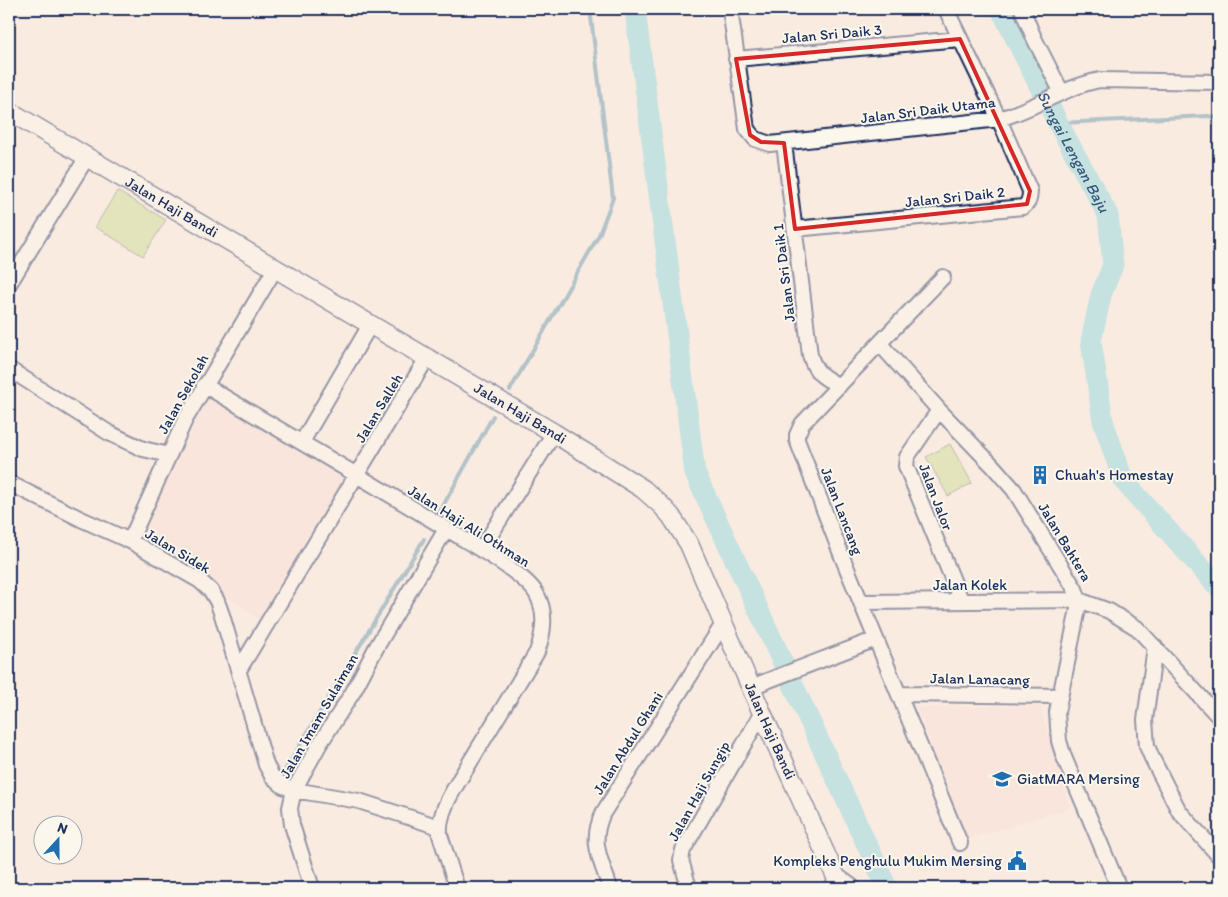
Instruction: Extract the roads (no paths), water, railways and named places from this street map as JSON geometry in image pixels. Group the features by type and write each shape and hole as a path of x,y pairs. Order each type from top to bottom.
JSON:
{"street":[{"path":"730,9 736,59"},
{"path":"946,9 999,119"},
{"path":"1022,9 1058,94"},
{"name":"Jalan Sri Daik 3","path":"736,59 960,39"},
{"name":"Jalan Sri Daik Utama","path":"736,59 744,119 750,135 755,139 770,144 999,119 1026,110 1085,83 1100,80 1219,82"},
{"name":"Jalan Haji Bandi","path":"9,111 554,433 643,489 671,516 689,544 762,713 841,886"},
{"name":"Jalan Sri Daik 2","path":"795,229 1023,207 1030,198 1030,191 999,119"},
{"name":"Jalan Sri Daik 1","path":"784,143 810,355 818,373 839,386"},
{"path":"9,284 12,270 87,157"},
{"name":"Jalan Sekolah","path":"130,541 185,420 204,385 275,269"},
{"name":"Jalan Lancang","path":"943,277 802,424 797,440 843,559 960,843"},
{"path":"302,442 370,325"},
{"name":"Jalan Bahtera","path":"880,344 1014,490 1075,589 1079,600 1078,609 1057,712 1057,727 1064,757 1119,888"},
{"name":"Jalan Salleh","path":"239,670 427,358"},
{"path":"9,369 109,433 144,449 169,455"},
{"name":"Jalan Haji Ali Othman","path":"204,385 481,550 524,578 536,593 542,608 544,624 542,637 529,667 450,796 440,827"},
{"name":"Jalan Jalor","path":"939,410 907,457 906,466 960,600"},
{"path":"481,550 554,433"},
{"name":"Jalan Sidek","path":"9,483 130,541 200,581 211,591 217,601 239,670 266,765 272,776 282,786 294,790"},
{"name":"Jalan Imam Sulaiman","path":"440,827 358,801 294,790 319,744 353,692 376,648 446,529"},
{"path":"1079,600 1109,611 1129,622 1144,634 1219,717"},
{"name":"Jalan Kolek","path":"862,602 1079,600"},
{"name":"Jalan Abdul Ghani","path":"610,888 595,842 597,827 603,813 723,624"},
{"path":"751,687 876,639"},
{"path":"1155,647 1145,720 1148,746 1152,758 1179,811 1219,856"},
{"name":"Jalan Lanacang","path":"900,694 1060,696"},
{"name":"Jalan Haji Sungip","path":"689,888 681,860 683,850 762,713"},
{"path":"294,790 290,808 292,825 312,888"},
{"path":"440,827 457,888"}],"waterway":[{"path":"510,390 599,235 613,198 590,9"},
{"path":"635,9 695,473 887,888"},
{"name":"Sungai Lengan Baju","path":"1001,9 1058,123 1108,215 1113,265 1101,295 1091,341 1103,421 1123,480 1219,588"},
{"path":"1058,123 1208,116 1219,118"},
{"path":"439,513 493,416"},
{"path":"282,775 424,539"}],"place":[{"name":"Chuah's Homestay","path":"1040,475"},
{"name":"GiatMARA Mersing","path":"1002,779"},
{"name":"Kompleks Penghulu Mukim Mersing","path":"1017,861"}]}
